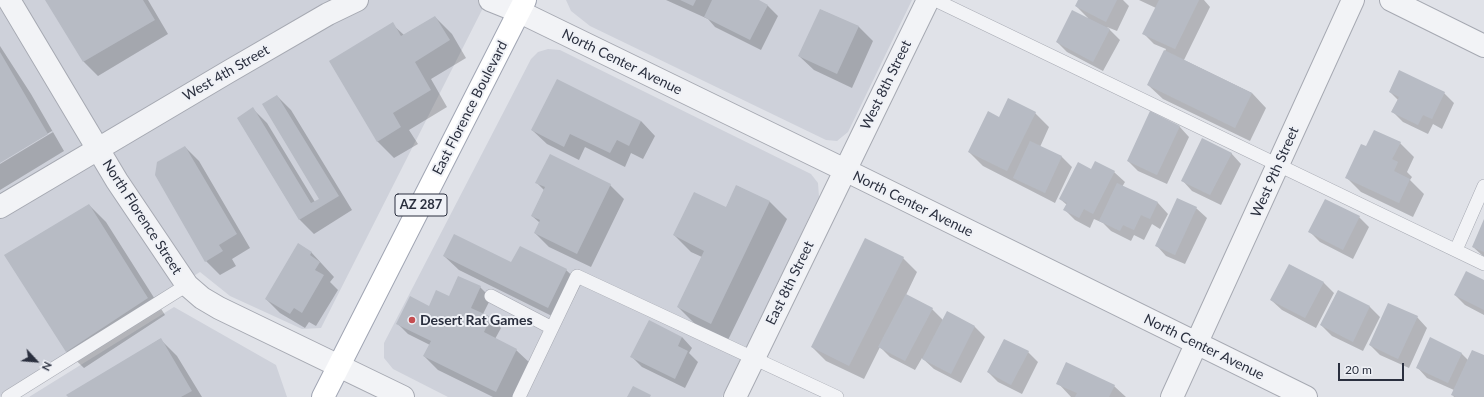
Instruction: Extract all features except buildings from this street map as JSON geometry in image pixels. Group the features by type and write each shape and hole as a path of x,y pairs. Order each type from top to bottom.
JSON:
{"main road":[{"name":"East Florence Boulevard","path":"323,397 522,6"}],"street":[{"name":"North Florence Street","path":"9,0 98,149 187,285 202,298 219,308 403,397"},
{"name":"West 4th Street","path":"0,207 293,34 357,0"},
{"path":"490,0 522,6"},
{"name":"West 8th Street","path":"845,170 928,0"},
{"name":"West 9th Street","path":"1172,397 1354,0"},
{"path":"1391,0 1484,46"},
{"name":"North Center Avenue","path":"522,6 845,170 1306,397"},
{"name":"East 8th Street","path":"735,397 845,170"}],"lane":[{"path":"934,0 1484,264"},
{"path":"1456,250 1484,186"},
{"path":"518,397 577,276 836,397"},
{"path":"8,397 187,285"},
{"path":"491,296 552,328"}],"shaded area":[{"path":"0,0 487,0 321,328 302,329 230,296 200,272 0,397"},
{"path":"566,0 912,0 848,132 837,141 826,140 590,26 571,11"},
{"path":"548,49 560,50 811,174 818,183 819,197 722,397 448,397 393,369 384,358 384,343 531,59 538,52"},
{"path":"174,307 276,365 287,397 29,397"}],"place":[{"name":"Desert Rat Games","path":"412,320"}]}
